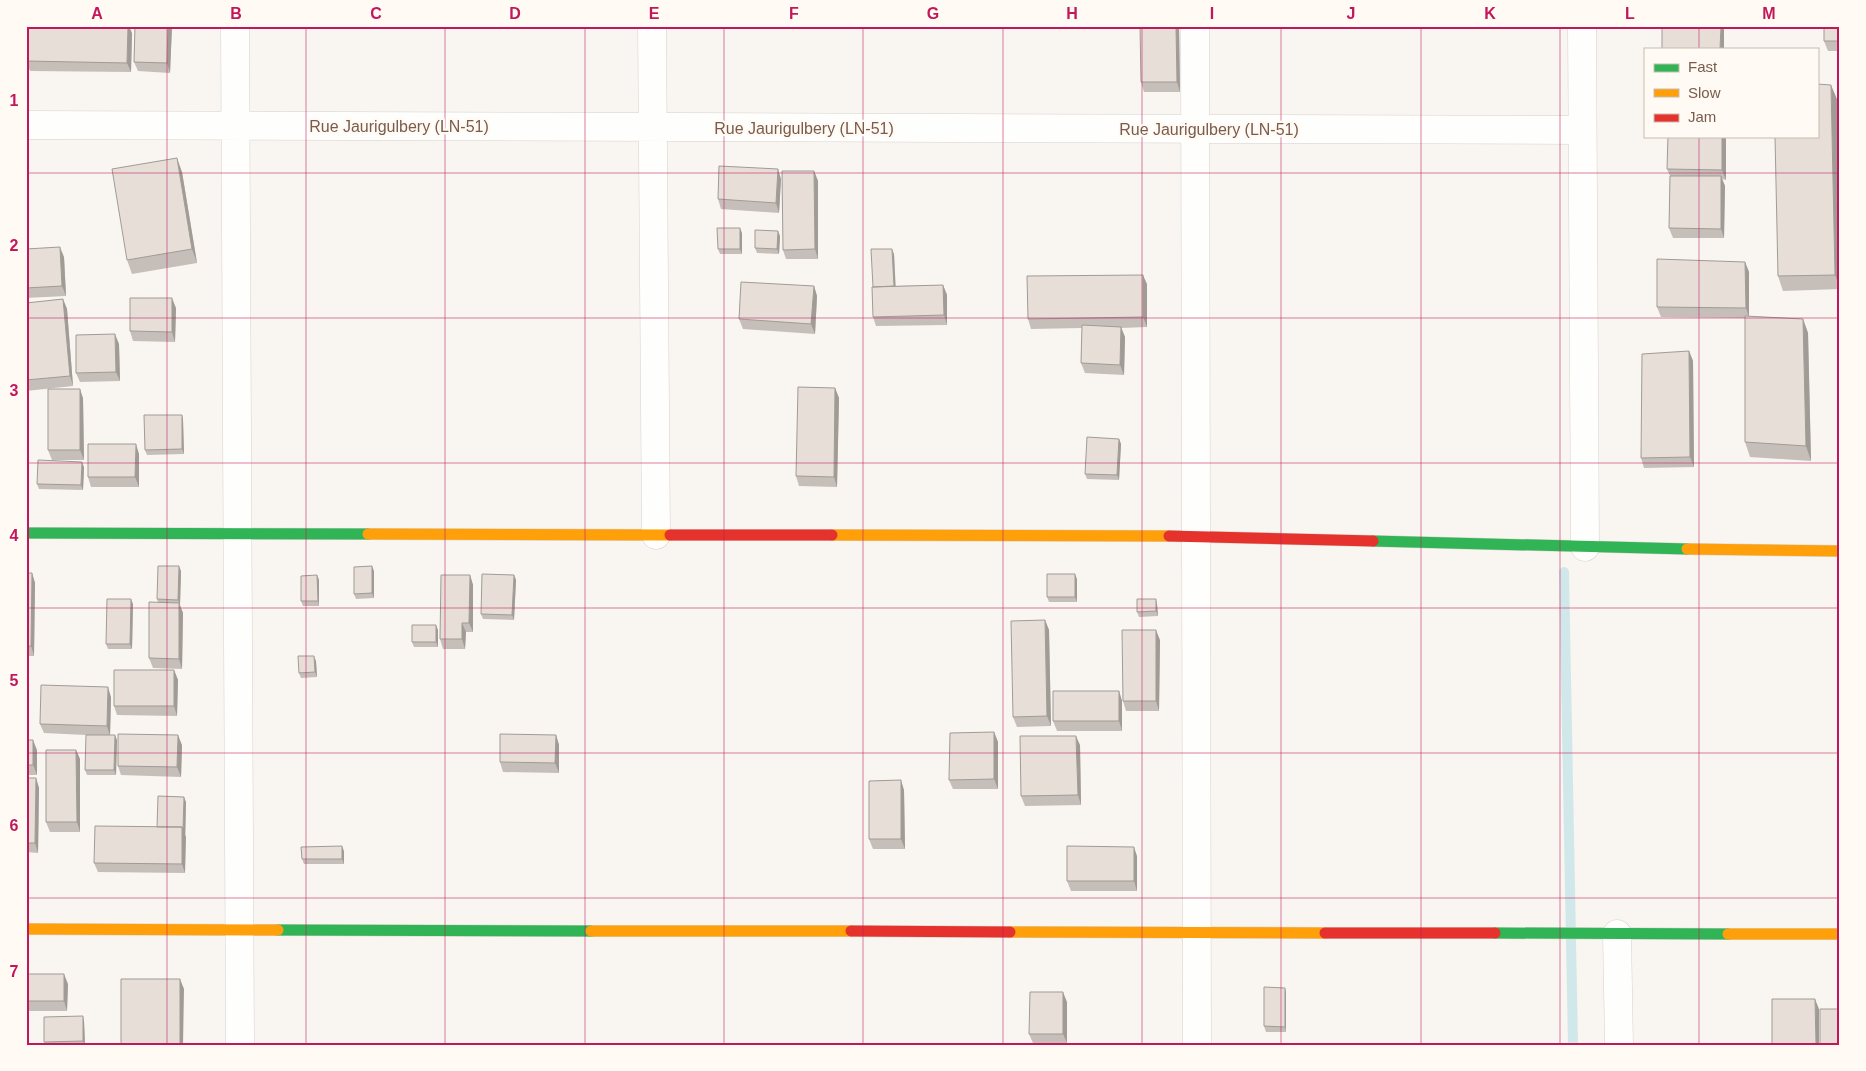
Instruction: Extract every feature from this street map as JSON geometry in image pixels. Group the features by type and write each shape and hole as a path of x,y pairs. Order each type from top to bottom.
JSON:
{"street":[{"path":"235,26 240,1045"},
{"path":"652,26 656,535"},
{"path":"1195,26 1197,1045"},
{"path":"1582,26 1585,547"},
{"name":"Rue Jaurigulbery (LN-51)","path":"26,125 1582,130"},
{"path":"26,533 1196,536 1585,547 1840,551"},
{"path":"26,929 1840,934"},
{"path":"1617,934 1619,1045"}],"building":[{"path":"27,26 128,26 127,63 26,61"},
{"path":"135,26 168,26 167,63 134,62"},
{"path":"1140,26 1176,26 1177,82 1141,82"},
{"path":"1662,26 1721,26 1720,48 1662,48"},
{"path":"1824,26 1840,26 1840,41 1824,41"},
{"path":"1818,84 1831,85 1835,275 1778,276 1775,138 1818,138"},
{"path":"1668,138 1722,138 1722,170 1667,169"},
{"path":"177,158 192,249 127,260 112,169"},
{"path":"719,166 778,169 776,203 718,199"},
{"path":"782,171 814,171 815,249 783,250"},
{"path":"1670,176 1721,176 1721,229 1669,228"},
{"path":"717,228 740,228 740,249 718,249"},
{"path":"755,230 778,231 777,249 755,248"},
{"path":"60,247 62,286 26,288 26,249"},
{"path":"871,249 892,249 894,286 873,287"},
{"path":"1657,259 1745,262 1746,308 1657,307"},
{"path":"1143,275 1143,317 1028,319 1027,276"},
{"path":"741,282 814,286 811,324 739,319"},
{"path":"943,285 944,315 873,317 872,287"},
{"path":"130,298 172,298 172,332 130,331"},
{"path":"63,299 70,376 26,380 26,303"},
{"path":"1745,316 1803,319 1806,446 1745,442"},
{"path":"1082,325 1121,327 1120,365 1081,363"},
{"path":"115,334 116,372 76,373 76,335"},
{"path":"1689,351 1690,457 1641,458 1642,354"},
{"path":"798,387 835,388 834,477 796,476"},
{"path":"48,389 80,389 80,450 48,450"},
{"path":"144,415 182,415 182,449 145,450"},
{"path":"1087,437 1119,439 1117,475 1085,474"},
{"path":"88,444 136,444 135,477 88,477"},
{"path":"38,460 82,462 81,485 37,484"},
{"path":"158,566 179,566 178,600 157,599"},
{"path":"372,566 372,593 354,594 354,567"},
{"path":"26,573 32,573 31,646 26,646"},
{"path":"482,574 514,575 512,615 481,614"},
{"path":"1047,574 1075,574 1075,597 1047,597"},
{"path":"317,575 318,601 301,601 301,576"},
{"path":"441,575 470,575 469,623 462,623 462,639 440,639"},
{"path":"107,599 131,599 130,644 106,644"},
{"path":"1137,599 1156,599 1156,611 1137,612"},
{"path":"149,602 179,603 179,659 149,658"},
{"path":"1045,620 1047,716 1013,717 1011,621"},
{"path":"412,625 436,625 436,642 412,642"},
{"path":"1122,630 1156,630 1156,701 1123,701"},
{"path":"298,656 314,656 315,672 299,673"},
{"path":"114,670 174,670 174,706 114,706"},
{"path":"41,685 108,687 107,726 40,724"},
{"path":"1053,691 1119,691 1119,721 1053,721"},
{"path":"994,732 994,779 949,780 950,733"},
{"path":"118,734 178,735 177,767 118,766"},
{"path":"500,734 556,735 555,763 500,762"},
{"path":"86,735 115,735 114,770 85,770"},
{"path":"1020,736 1076,736 1078,795 1021,796"},
{"path":"26,740 33,740 33,765 26,765"},
{"path":"46,750 76,750 77,822 46,822"},
{"path":"26,778 36,778 35,843 26,843"},
{"path":"901,780 901,839 869,839 869,781"},
{"path":"158,796 184,797 183,830 182,827 157,827"},
{"path":"95,826 182,827 182,864 94,863"},
{"path":"342,846 342,859 302,859 301,847"},
{"path":"1067,846 1134,847 1134,881 1067,881"},
{"path":"26,974 64,974 64,1001 26,1001"},
{"path":"121,979 180,979 180,1045 121,1045"},
{"path":"1264,987 1285,988 1285,1027 1264,1026"},
{"path":"1030,992 1063,992 1063,1034 1029,1034"},
{"path":"1772,999 1815,999 1816,1045 1772,1045"},
{"path":"1820,1009 1840,1009 1840,1045 1820,1045"},
{"path":"83,1016 83,1041 44,1042 44,1017"}],"waterway":[{"path":"1564,572 1573,1045"}],"traffic: fast":[{"path":"26,533 368,534"},
{"path":"1373,541 1687,549"},
{"path":"278,930 591,931"},
{"path":"1495,933 1728,934"}],"traffic: slow":[{"path":"368,534 670,535"},
{"path":"832,535 1169,536"},
{"path":"1687,549 1840,551"},
{"path":"26,929 278,930"},
{"path":"591,931 851,931"},
{"path":"1010,932 1325,933"},
{"path":"1728,934 1840,934"}],"traffic: jam":[{"path":"670,535 832,535"},
{"path":"1169,536 1373,541"},
{"path":"851,931 1010,932"},
{"path":"1325,933 1495,933"}]}
